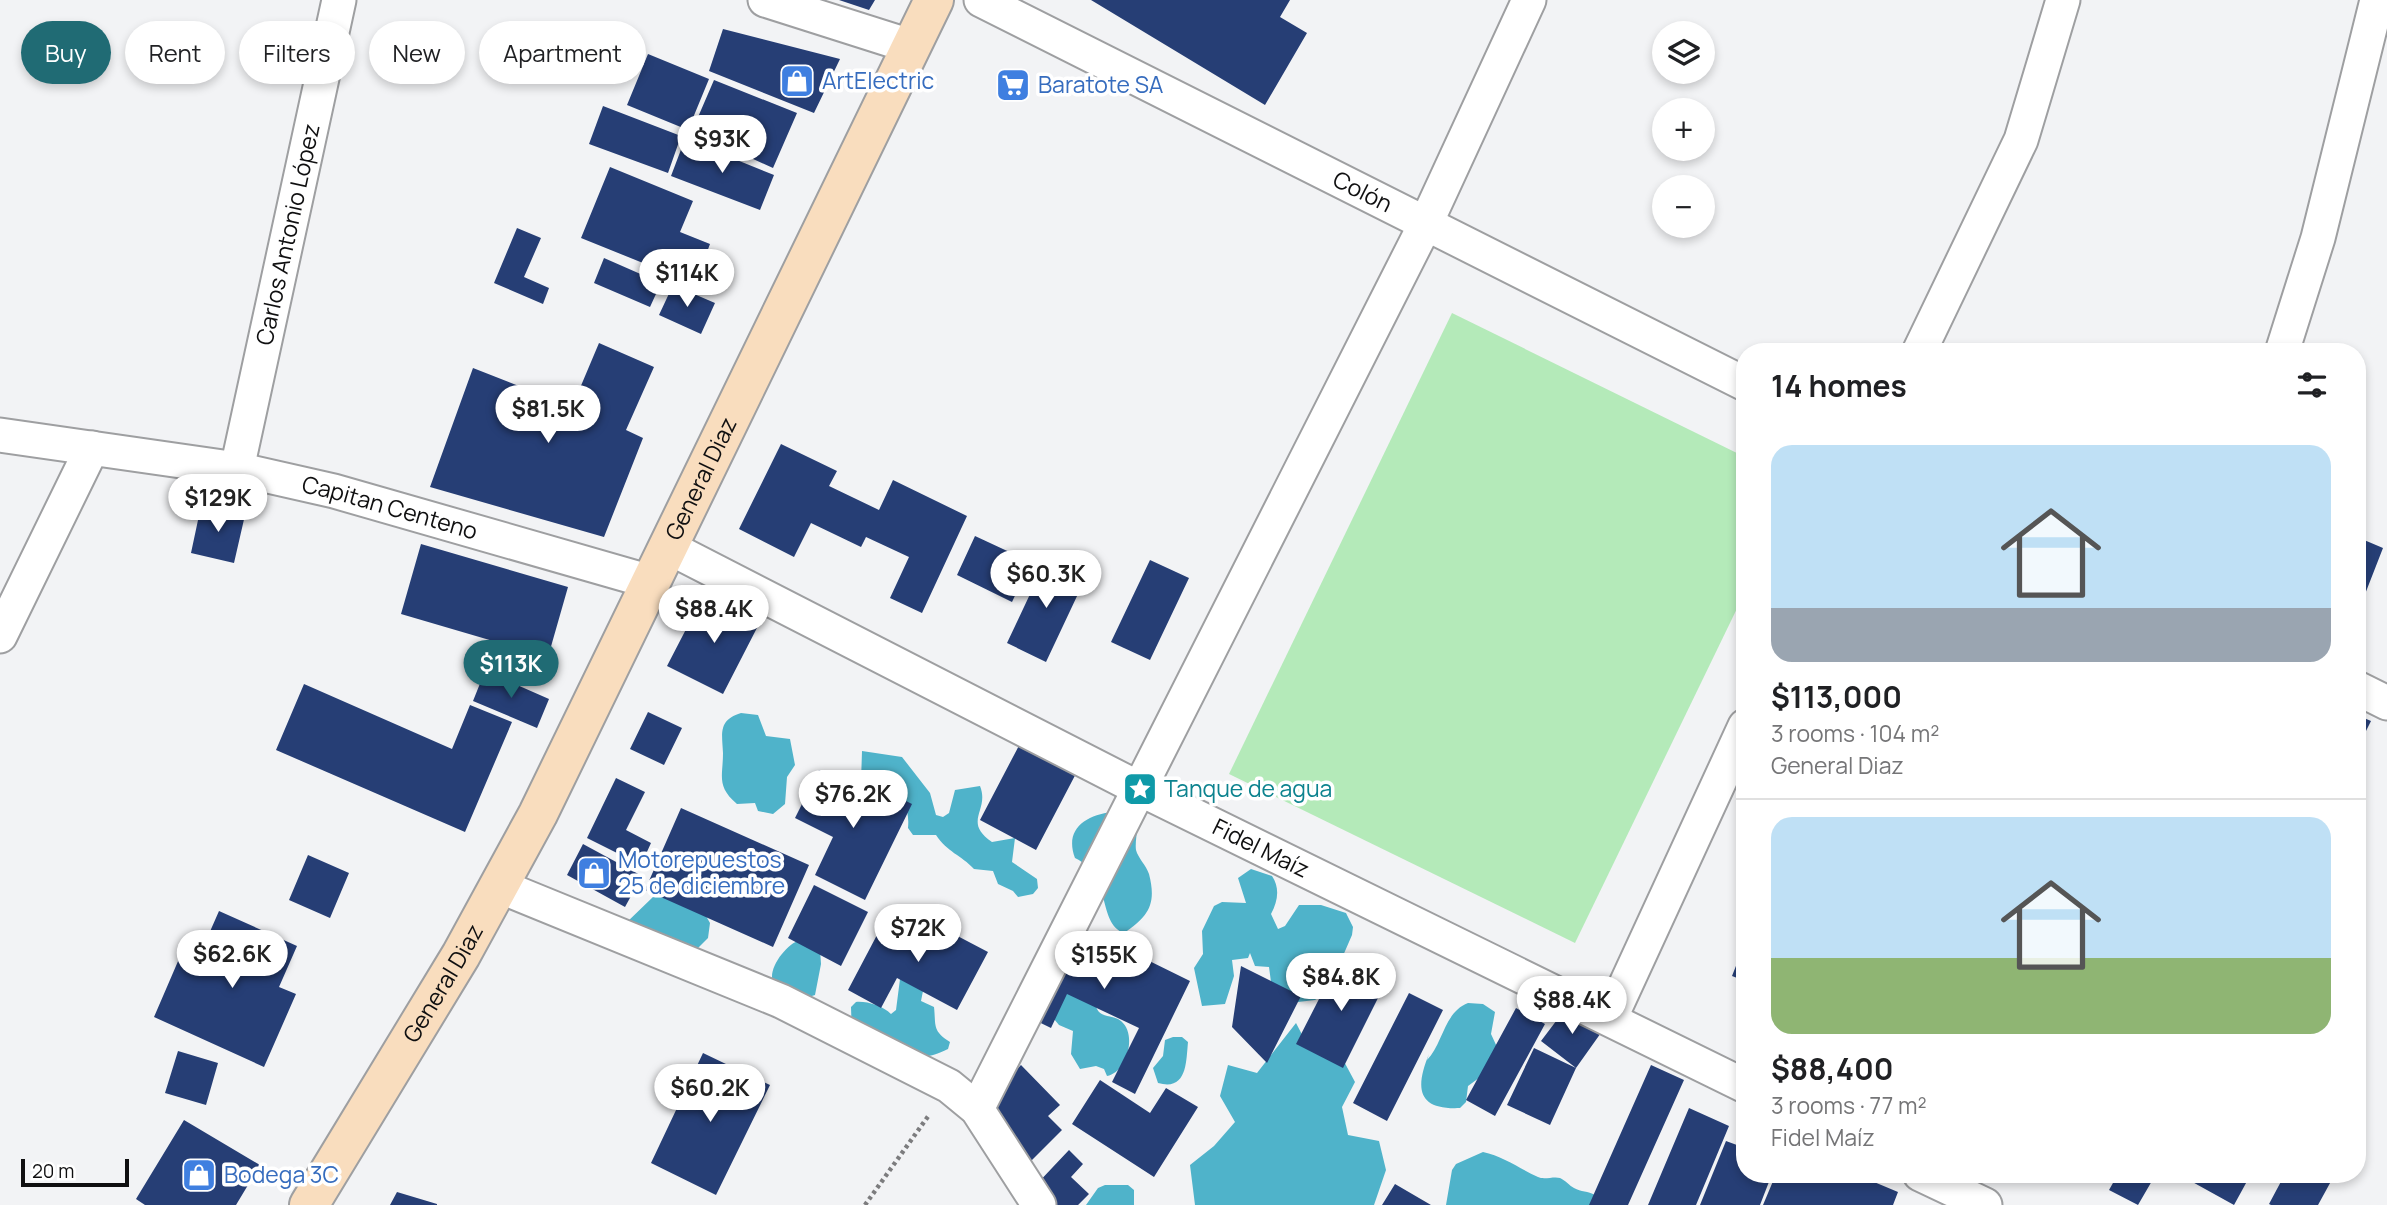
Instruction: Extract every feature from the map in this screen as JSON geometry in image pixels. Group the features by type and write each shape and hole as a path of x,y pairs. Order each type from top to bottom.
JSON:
{"main road":[{"name":"General Diaz","path":"309,1205 461,955 499,886 651,582 934,0"}],"street":[{"name":"Carlos Antonio López","path":"237,468 339,0"},
{"path":"765,0 910,46"},
{"name":"Colón","path":"981,0 1736,379"},
{"path":"977,1109 1426,223 1529,0"},
{"path":"1923,343 2021,140 2063,0"},
{"path":"2285,343 2318,238 2377,0"},
{"name":"Capitan Centeno","path":"0,435 237,468 334,491 651,582"},
{"path":"0,636 92,448"},
{"name":"Fidel Maíz","path":"668,547 1140,789 1736,1081"},
{"path":"2366,692 2387,703"},
{"path":"1610,1018 1736,745"},
{"path":"499,886 781,1001 949,1086 977,1109 1039,1205"},
{"path":"1942,1186 1985,1205"}],"path":[{"path":"864,1205 949,1086"}],"green space":[{"path":"1452,313 1736,453 1736,611 1575,943 1229,774"}],"water":[{"path":"741,713 758,715 766,736 790,739 795,765 787,777 785,804 773,814 758,811 755,803 737,804 723,786 723,728 728,719"},
{"path":"862,751 902,757 930,793 936,815 943,817 949,813 955,790 980,786 982,802 979,828 992,842 1015,838 1012,862 1037,879 1038,888 1033,894 1018,897 1013,891 998,884 993,871 974,869 945,846 936,835 913,835 908,828 906,807 902,799 881,785 861,782"},
{"path":"1112,812 1137,828 1136,850 1148,871 1152,894 1145,915 1124,933 1110,920 1095,876 1075,858 1072,848 1072,839 1080,825 1094,816"},
{"path":"1251,869 1272,876 1275,881 1277,895 1271,914 1278,929 1285,926 1299,905 1321,905 1346,913 1353,927 1339,965 1327,974 1321,996 1315,1000 1298,1002 1295,996 1271,982 1269,967 1255,966 1250,953 1248,958 1232,960 1234,976 1225,1004 1202,1006 1194,968 1203,954 1202,931 1214,906 1222,902 1246,903 1238,878"},
{"path":"676,895 702,909 710,923 708,938 692,954 625,924 653,897"},
{"path":"800,940 820,949 821,964 815,995 793,1002 775,986 772,973 783,953"},
{"path":"1045,976 1096,992 1099,1012 1118,1019 1126,1027 1129,1035 1128,1053 1114,1073 1107,1076 1104,1069 1096,1066 1080,1069 1071,1054 1073,1031 1059,1025 1054,1019"},
{"path":"900,979 924,986 921,1001 934,1007 936,1027 950,1042 948,1049 925,1056 915,1053 898,1040 852,1037 851,1007 856,1002 865,1002 879,1006 891,1014 896,1010"},
{"path":"1468,1003 1483,1004 1495,1012 1491,1034 1497,1047 1487,1072 1468,1086 1466,1102 1460,1108 1446,1108 1428,1101 1421,1087 1422,1077 1427,1060 1460,1007"},
{"path":"1296,1023 1310,1050 1340,1054 1355,1082 1342,1107 1348,1135 1379,1141 1386,1170 1374,1205 1195,1205 1190,1165 1214,1146 1235,1122 1220,1096 1228,1065 1257,1073"},
{"path":"1182,1037 1188,1042 1183,1073 1175,1083 1158,1083 1153,1068 1163,1056 1165,1040"},
{"path":"1483,1152 1540,1178 1560,1178 1577,1189 1595,1195 1595,1205 1446,1205 1452,1170 1456,1164"},
{"path":"1105,1185 1128,1185 1134,1190 1134,1205 1086,1205 1098,1188"}],"building":[{"path":"839,0 875,0 869,10"},
{"path":"1091,0 1290,0 1280,17 1307,33 1265,105"},
{"path":"723,29 840,59 814,113 709,71"},
{"path":"648,54 709,79 688,130 627,105 636,84 646,84"},
{"path":"714,80 797,113 773,168 692,131"},
{"path":"603,106 681,136 668,173 589,144"},
{"path":"685,139 774,175 760,210 671,176"},
{"path":"610,167 693,201 680,232 710,244 695,284 581,238"},
{"path":"517,228 541,238 524,277 549,288 543,304 494,283"},
{"path":"604,258 661,283 650,307 594,283"},
{"path":"673,285 715,303 701,334 659,315"},
{"path":"599,343 654,367 626,430 643,438 604,537 430,487 473,368 572,407"},
{"path":"781,444 837,471 829,486 879,510 893,480 967,516 922,613 890,598 909,557 866,537 861,547 811,523 794,557 739,529"},
{"path":"201,506 245,515 234,563 191,553"},
{"path":"975,536 1031,562 1012,602 957,575"},
{"path":"2366,541 2383,548 2366,592"},
{"path":"421,544 568,587 548,657 401,614"},
{"path":"1047,558 1086,577 1046,662 1007,643"},
{"path":"1150,560 1189,578 1150,660 1111,642"},
{"path":"721,603 760,622 723,694 667,666 697,608"},
{"path":"485,671 549,699 537,728 473,701"},
{"path":"304,684 452,749 470,705 512,722 465,832 276,750"},
{"path":"648,712 682,728 664,765 630,749"},
{"path":"1025,734 1081,764 1036,850 980,820"},
{"path":"819,770 857,789 862,779 912,804 865,900 815,875 833,837 795,818"},
{"path":"616,778 645,792 626,830 651,843 641,865 587,838"},
{"path":"681,808 809,865 773,947 645,890"},
{"path":"583,844 642,876 625,907 567,875"},
{"path":"308,855 349,873 330,918 289,900"},
{"path":"814,885 868,912 841,966 788,938"},
{"path":"219,911 297,946 279,987 296,994 264,1067 154,1017 185,945 201,952"},
{"path":"887,916 920,933 927,920 988,952 957,1010 897,978 881,1008 848,990"},
{"path":"1058,916 1190,981 1135,1094 1112,1082 1139,1028 1067,994 1051,1028 1012,1009"},
{"path":"1340,958 1386,982 1343,1068 1296,1044"},
{"path":"1241,966 1301,996 1267,1063 1232,1027"},
{"path":"1409,993 1443,1010 1387,1121 1353,1103"},
{"path":"1569,1004 1603,1030 1576,1068 1541,1041"},
{"path":"1516,1008 1545,1024 1495,1116 1466,1100"},
{"path":"1534,1048 1576,1068 1550,1125 1507,1105"},
{"path":"178,1051 218,1063 206,1105 165,1093"},
{"path":"703,1053 770,1085 716,1195 651,1163"},
{"path":"1021,1065 1060,1105 1048,1116 1062,1130 1018,1174 965,1120"},
{"path":"1651,1065 1684,1080 1628,1205 1589,1205"},
{"path":"1100,1080 1150,1113 1166,1088 1198,1107 1154,1177 1072,1124"},
{"path":"1689,1108 1729,1126 1696,1205 1648,1205"},
{"path":"184,1120 260,1165 236,1205 145,1205 136,1199"},
{"path":"1726,1141 1736,1145 1736,1183 1769,1183 1760,1205 1700,1205"},
{"path":"1069,1150 1083,1164 1071,1177 1089,1194 1078,1205 1056,1205 1035,1186"},
{"path":"1772,1183 1876,1183 1898,1192 1893,1205 1763,1205"},
{"path":"2113,1183 2151,1183 2138,1205 2109,1190"},
{"path":"2194,1183 2246,1183 2234,1205"},
{"path":"2280,1183 2330,1183 2318,1205 2269,1204"},
{"path":"1395,1184 1431,1205 1382,1205"},
{"path":"397,1192 437,1204 437,1205 390,1205"}],"place":[{"name":"ArtElectric","path":"797,81"},
{"name":"Baratote SA","path":"1013,85"},
{"name":"Tanque de agua","path":"1140,789"},
{"name":"Motorepuestos 25 de diciembre","path":"594,873"},
{"name":"Bodega 3C","path":"199,1175"}]}
